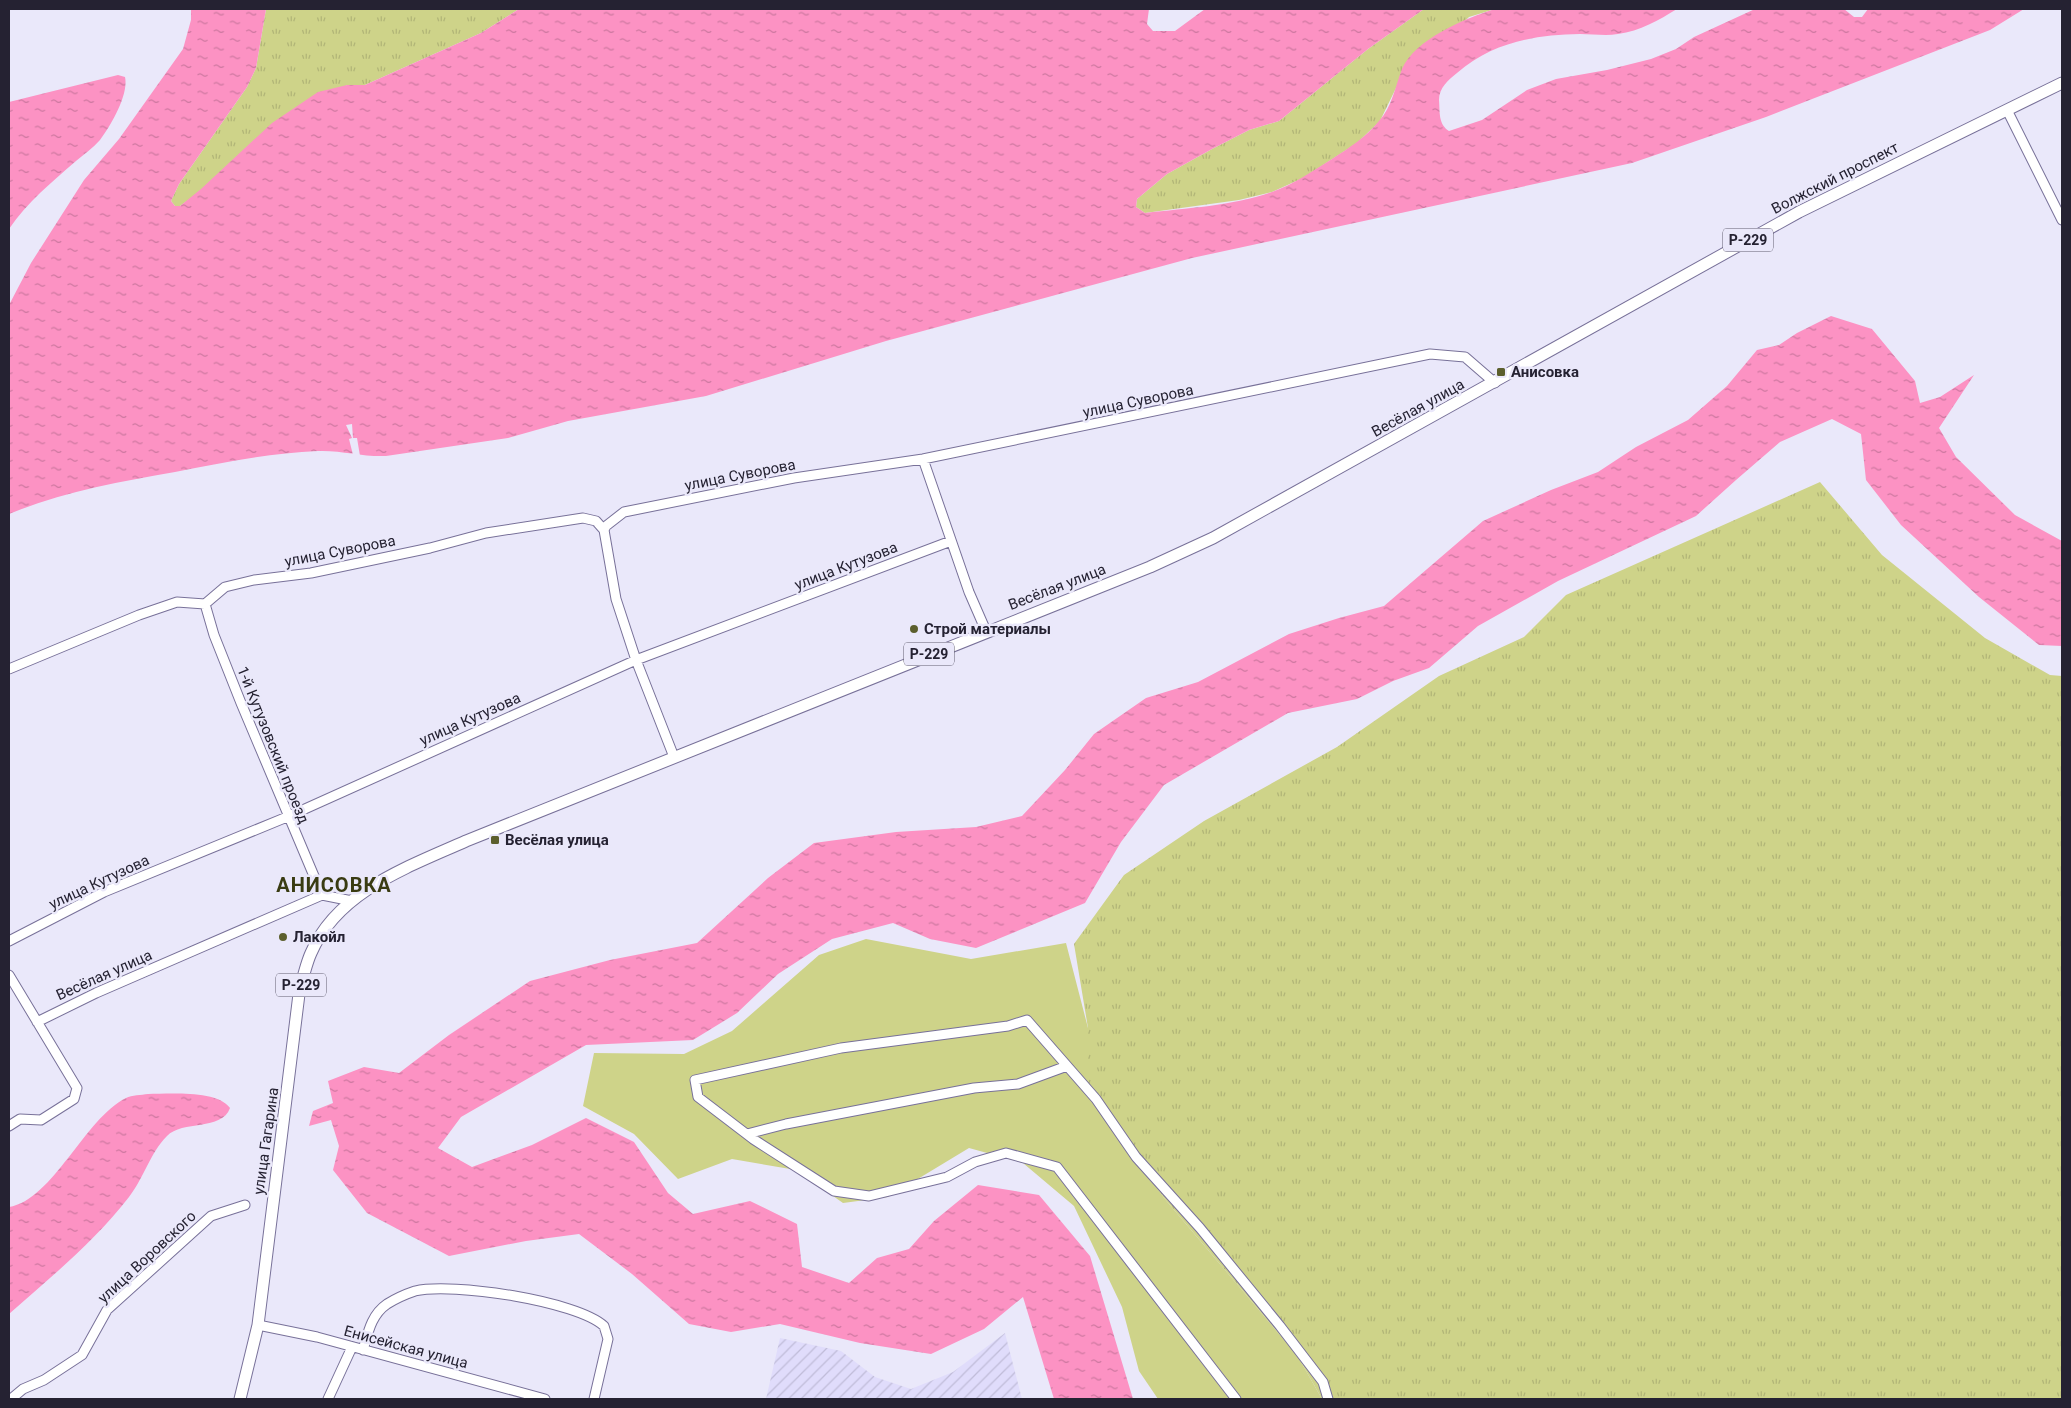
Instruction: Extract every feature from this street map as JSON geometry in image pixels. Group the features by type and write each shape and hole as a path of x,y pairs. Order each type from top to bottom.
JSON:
{"main road":[{"name":"Волжский проспект","path":"1496,383 1799,212 2062,83"},
{"name":"Весёлая улица","path":"352,901 384,878 466,841 986,631 1150,567 1213,538 1496,383"},
{"name":"улица Гагарина","path":"240,1399 258,1326 300,986 311,954 331,921 352,901"}],"street":[{"path":"2007,110 2062,220"},
{"name":"улица Суворова","path":"204,604 225,587 254,580 311,573 430,548 486,533 583,518 596,520 604,530 606,526 624,512 794,478 923,459 1430,354 1465,357 1496,383"},
{"path":"923,459 951,541 986,631"},
{"path":"604,530 616,599 636,660 674,757"},
{"name":"улица Кутузова","path":"9,941 104,892 287,816 636,660 951,541"},
{"path":"9,669 138,615 178,602 204,604"},
{"name":"1-й Кутузовский проезд","path":"204,604 214,635 287,816 322,895"},
{"path":"322,895 352,901"},
{"name":"Весёлая улица","path":"37,1022 96,993 322,895"},
{"path":"9,975 77,1088 74,1099 40,1120 20,1119 9,1126"},
{"path":"1236,1399 1057,1167 1006,1153 975,1162 947,1177 868,1196 834,1191 747,1134 698,1097 695,1080 841,1048 1008,1026 1027,1020 1096,1099 1136,1157 1200,1228 1280,1326 1323,1382 1328,1399"},
{"path":"747,1134 974,1088 1018,1084 1067,1066"},
{"name":"улица Воровского","path":"11,1399 23,1388 44,1380 82,1355 107,1310 211,1216 245,1205"},
{"path":"363,1350 371,1321 385,1305 416,1291 478,1291 529,1299 586,1314 604,1326 608,1339 594,1399"},
{"name":"Енисейская улица","path":"258,1326 317,1337 545,1399"},
{"path":"328,1399 352,1348"}],"shaded area":[{"path":"1005,1333 1022,1399 766,1399 780,1338 841,1351 875,1377 911,1389 953,1372"}],"green space":[{"path":"266,9 519,9 481,33 365,85 347,85 180,206 175,206 171,201 179,184 247,87 256,68"},
{"path":"1424,9 1495,9 1469,17 1396,88 1380,121 1357,143 1303,178 1272,192 1239,200 1145,213 1136,207 1137,199 1167,174 1249,130 1279,121 1368,49"},
{"path":"1820,482 1882,555 1985,638 2050,675 2062,676 2062,1399 1322,1399 1297,1355 1164,1198 1088,1088 1088,1028 1074,944 1124,875 1204,821 1337,747 1439,676 1524,637 1566,595"},
{"path":"866,939 971,959 1066,943 1088,1028 1088,1088 1164,1198 1297,1355 1322,1399 1158,1399 1139,1371 1122,1307 1074,1206 1023,1163 969,1148 888,1197 843,1203 796,1170 732,1159 678,1179 634,1134 583,1106 594,1053 684,1054 732,1031 819,955"}],"water":[{"path":"191,9 266,9 256,68 247,87 179,184 171,201 175,206 180,206 201,189 272,123 318,92 347,85 365,85 481,33 519,9 1149,9 1147,24 1153,31 1175,31 1205,9 1424,9 1368,49 1279,121 1249,130 1167,174 1137,199 1136,207 1145,213 1209,206 1257,197 1303,177 1351,146 1374,127 1387,109 1402,69 1418,48 1442,31 1495,9 1677,9 1649,24 1626,33 1546,36 1515,42 1485,54 1471,62 1454,76 1445,85 1439,96 1440,117 1443,125 1449,131 1482,120 1527,90 1556,79 1607,70 1651,59 1676,49 1694,37 1755,9 1844,9 1854,17 1862,17 1868,9 2024,9 1990,30 1766,117 1632,163 1192,258 886,341 706,396 568,421 508,438 386,456 318,451 246,459 90,488 29,506 9,514 9,305 31,263 84,180 119,139 183,49 191,20"},
{"path":"118,75 125,77 124,93 118,110 100,140 32,201 9,229 9,102"},
{"path":"1831,316 1872,329 1915,381 1920,403 1940,397 1974,375 1939,428 1956,457 2015,515 2062,541 2062,646 2039,645 1979,597 1901,525 1866,480 1861,434 1832,419 1780,442 1696,516 1558,581 1478,626 1429,668 1393,681 1357,699 1288,713 1164,785 1121,842 1085,903 976,948 930,939 893,923 832,939 778,974 737,1013 693,1040 586,1045 461,1117 438,1148 472,1167 532,1145 586,1118 634,1142 668,1193 693,1214 750,1201 797,1224 802,1267 849,1283 877,1258 909,1249 934,1221 978,1185 1039,1195 1090,1256 1133,1399 1054,1399 1023,1297 984,1329 931,1354 860,1343 780,1324 731,1332 689,1324 632,1274 579,1234 526,1241 449,1256 367,1213 333,1170 339,1146 331,1120 309,1126 313,1111 333,1103 328,1081 364,1067 399,1073 449,1035 530,981 610,960 697,943 768,878 814,843 896,832 976,827 1022,816 1065,770 1094,734 1146,698 1198,682 1289,634 1384,606 1483,521 1551,490 1598,472 1636,447 1688,420 1727,386 1757,350 1779,345 1797,333"},
{"path":"148,1094 192,1094 204,1096 224,1102 230,1108 226,1115 219,1120 182,1128 167,1136 156,1150 134,1190 116,1213 72,1258 9,1314 9,1207 25,1201 40,1190 55,1175 97,1122 111,1108 128,1097"}],"pier":[{"path":"352,424 353,438 357,438 360,456 353,455 349,439 352,438 346,425"}],"place":[{"name":"Анисовка","path":"1501,372"},
{"name":"Строй материалы","path":"914,629"},
{"name":"Весёлая улица","path":"495,840"},
{"name":"Лакойл","path":"283,937"}],"district":[{"name":"АНИСОВКА","path":"334,885"}]}
